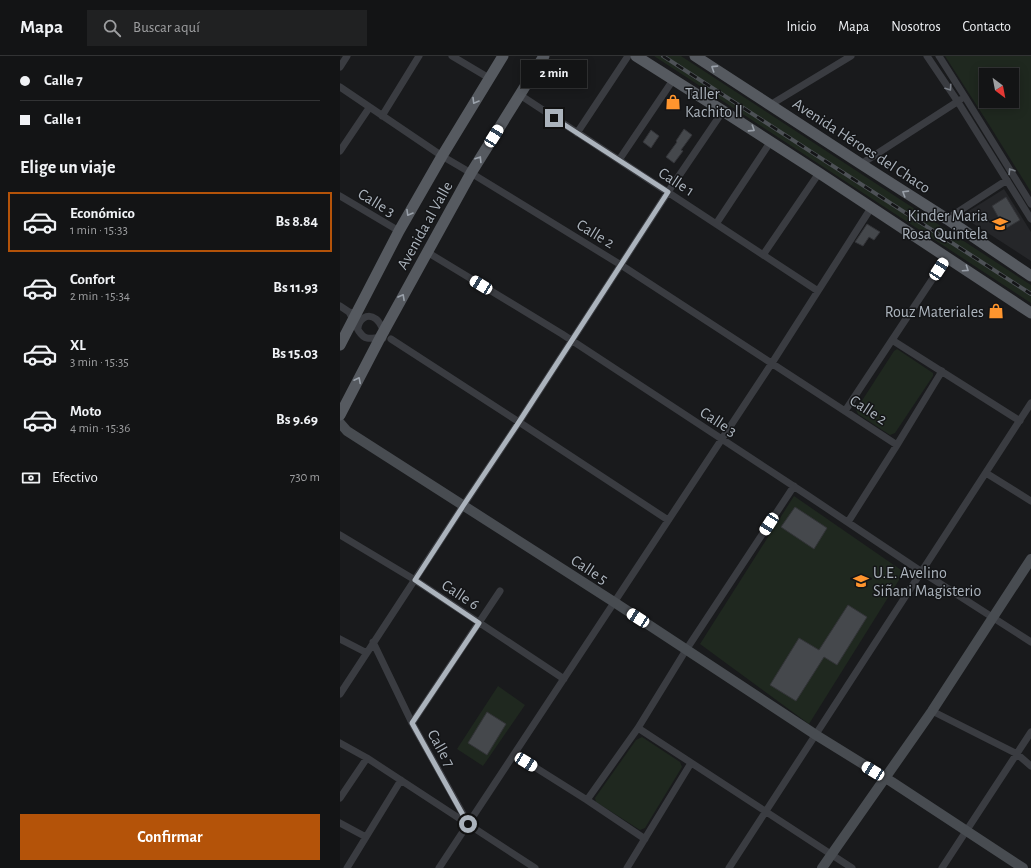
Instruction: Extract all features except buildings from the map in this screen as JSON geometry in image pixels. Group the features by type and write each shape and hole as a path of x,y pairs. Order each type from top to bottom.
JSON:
{"main road":[{"name":"Avenida al Valle","path":"340,345 399,232 442,156 503,56"},
{"name":"Avenida al Valle","path":"340,415 382,334 471,173 544,56"},
{"path":"636,56 819,173 1031,313"},
{"name":"Avenida Héroes del Chaco","path":"695,56 947,219 1031,276"},
{"name":"Calle 5","path":"342,428 614,602 816,735 892,782 1023,868"},
{"path":"822,868 932,711 1031,559"}],"street":[{"path":"340,67 347,56"},
{"path":"382,116 419,56"},
{"path":"452,56 489,78"},
{"path":"577,133 628,56"},
{"path":"770,105 851,56"},
{"path":"927,56 958,102 1031,219"},
{"path":"939,56 1031,204"},
{"path":"619,160 673,80"},
{"name":"Calle 2","path":"340,87 442,156 621,265 897,445"},
{"name":"Calle 1","path":"520,95 818,291"},
{"path":"861,164 965,97"},
{"path":"340,152 369,108"},
{"path":"340,694 668,192 723,111"},
{"path":"716,224 770,142"},
{"path":"763,255 819,173"},
{"path":"947,219 1007,180"},
{"name":"Calle 3","path":"340,196 399,232"},
{"path":"439,868 772,363 871,208"},
{"name":"Calle 3","path":"427,252 571,341 1031,642"},
{"path":"845,411 947,257"},
{"path":"340,306 359,322 367,316 371,316"},
{"path":"354,319 371,316 377,320 382,334 668,520"},
{"path":"354,319 359,332 364,337 370,338 382,334"},
{"path":"892,340 1020,421"},
{"path":"848,522 942,371"},
{"path":"729,868 1031,403"},
{"path":"986,473 1031,501"},
{"path":"588,800 638,728 686,650 794,486"},
{"name":"Calle 6","path":"340,535 415,580 564,679"},
{"path":"412,723 500,591"},
{"path":"340,639 367,653"},
{"name":"Calle 7","path":"374,642 412,723 468,824"},
{"path":"932,711 1017,754 1031,766"},
{"path":"638,728 852,868"},
{"path":"942,868 1031,732"},
{"path":"340,743 367,758 535,868"},
{"path":"514,754 588,800 645,839"},
{"path":"340,798 367,758"},
{"path":"627,868 691,763"},
{"path":"347,868 401,780"},
{"path":"340,823 366,838"}],"shaded area":[{"path":"654,56 681,56 1031,285 1031,303"},
{"path":"945,56 1031,56 1031,192 988,123"},
{"name":"Kinder Maria Rosa Quintela","path":"1004,189 1031,232 1031,261 963,217 964,214"},
{"path":"897,349 933,373 933,376 895,433 890,435 858,414 856,410 894,351"},
{"path":"794,496 904,572 809,724 700,644"},
{"path":"498,686 525,705 483,766 457,749"},
{"path":"642,737 680,762 682,767 645,828 640,830 596,802 595,798 636,740"}],"railway":[{"path":"663,56 1031,294"}],"place":[{"name":"Taller Kachito ll","path":"673,102"},
{"name":"Kinder Maria Rosa Quintela","path":"1000,224"},
{"name":"Rouz Materiales","path":"996,311"},
{"name":"U.E. Avelino Siñani Magisterio","path":"861,581"}],"route":[{"path":"468,824 412,723 479,623 415,580 668,192 554,118"}]}
